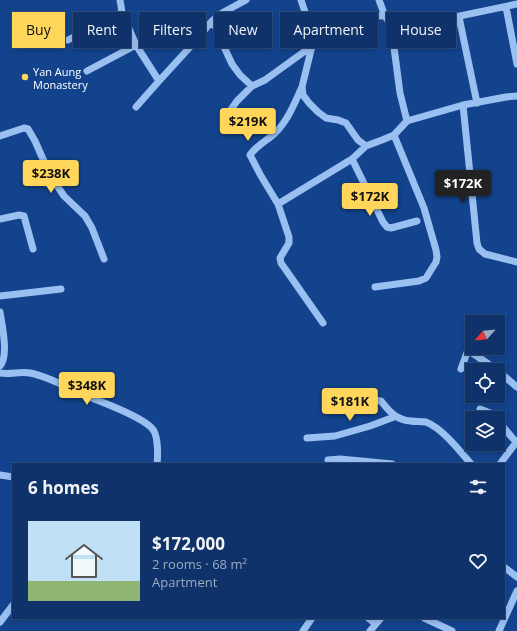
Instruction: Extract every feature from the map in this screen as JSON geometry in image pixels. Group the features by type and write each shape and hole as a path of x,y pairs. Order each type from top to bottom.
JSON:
{"street":[{"path":"120,0 122,12"},
{"path":"136,107 212,21 222,12 246,0"},
{"path":"301,0 305,12"},
{"path":"378,16 385,16 379,0"},
{"path":"456,17 517,4"},
{"path":"506,7 517,64"},
{"path":"460,16 477,103"},
{"path":"212,21 222,38 232,64 240,75 252,86"},
{"path":"131,33 136,44 159,81"},
{"path":"68,40 73,37"},
{"path":"87,72 136,44"},
{"path":"225,118 237,101 252,86 265,80 309,48"},
{"path":"312,48 302,87 286,120 274,134 254,149 250,155 278,204 289,237 289,243 280,258 281,263 323,323"},
{"path":"394,48 400,93 407,121"},
{"path":"302,87 303,95 318,112 326,118 346,122 358,140 366,146"},
{"path":"278,204 352,159 366,146 394,135 407,121 463,105 517,96"},
{"path":"463,105 477,243 479,249 484,254 517,262"},
{"path":"0,136 24,128 28,129 50,175 64,196 85,216 92,228 104,259"},
{"path":"375,286 419,281 426,278 436,262 437,257 424,208 394,135"},
{"path":"352,159 383,222 387,227 390,228 417,221"},
{"path":"0,219 19,215 24,216 32,249"},
{"path":"0,296 61,289"},
{"path":"0,312 5,352 3,363 0,366"},
{"path":"461,369 466,355"},
{"path":"475,355 487,363"},
{"path":"0,373 30,373 58,382 85,396 143,421 154,431 158,457 156,463"},
{"path":"505,377 517,387"},
{"path":"335,401 354,398 381,401 394,417 408,421 425,422 437,428 470,463"},
{"path":"480,409 485,411"},
{"path":"307,438 335,436 370,426 394,417"},
{"path":"501,463 517,441 505,428"},
{"path":"328,460 340,459 382,463"},
{"path":"0,475 12,477"},
{"path":"505,568 516,573"},
{"path":"505,618 517,591"},
{"path":"0,622 12,606"},
{"path":"303,631 311,619"},
{"path":"426,619 452,631"},
{"path":"499,631 504,619"},
{"path":"370,631 378,621"}],"place":[{"name":"Yan Aung Monastery","path":"25,77"}]}
